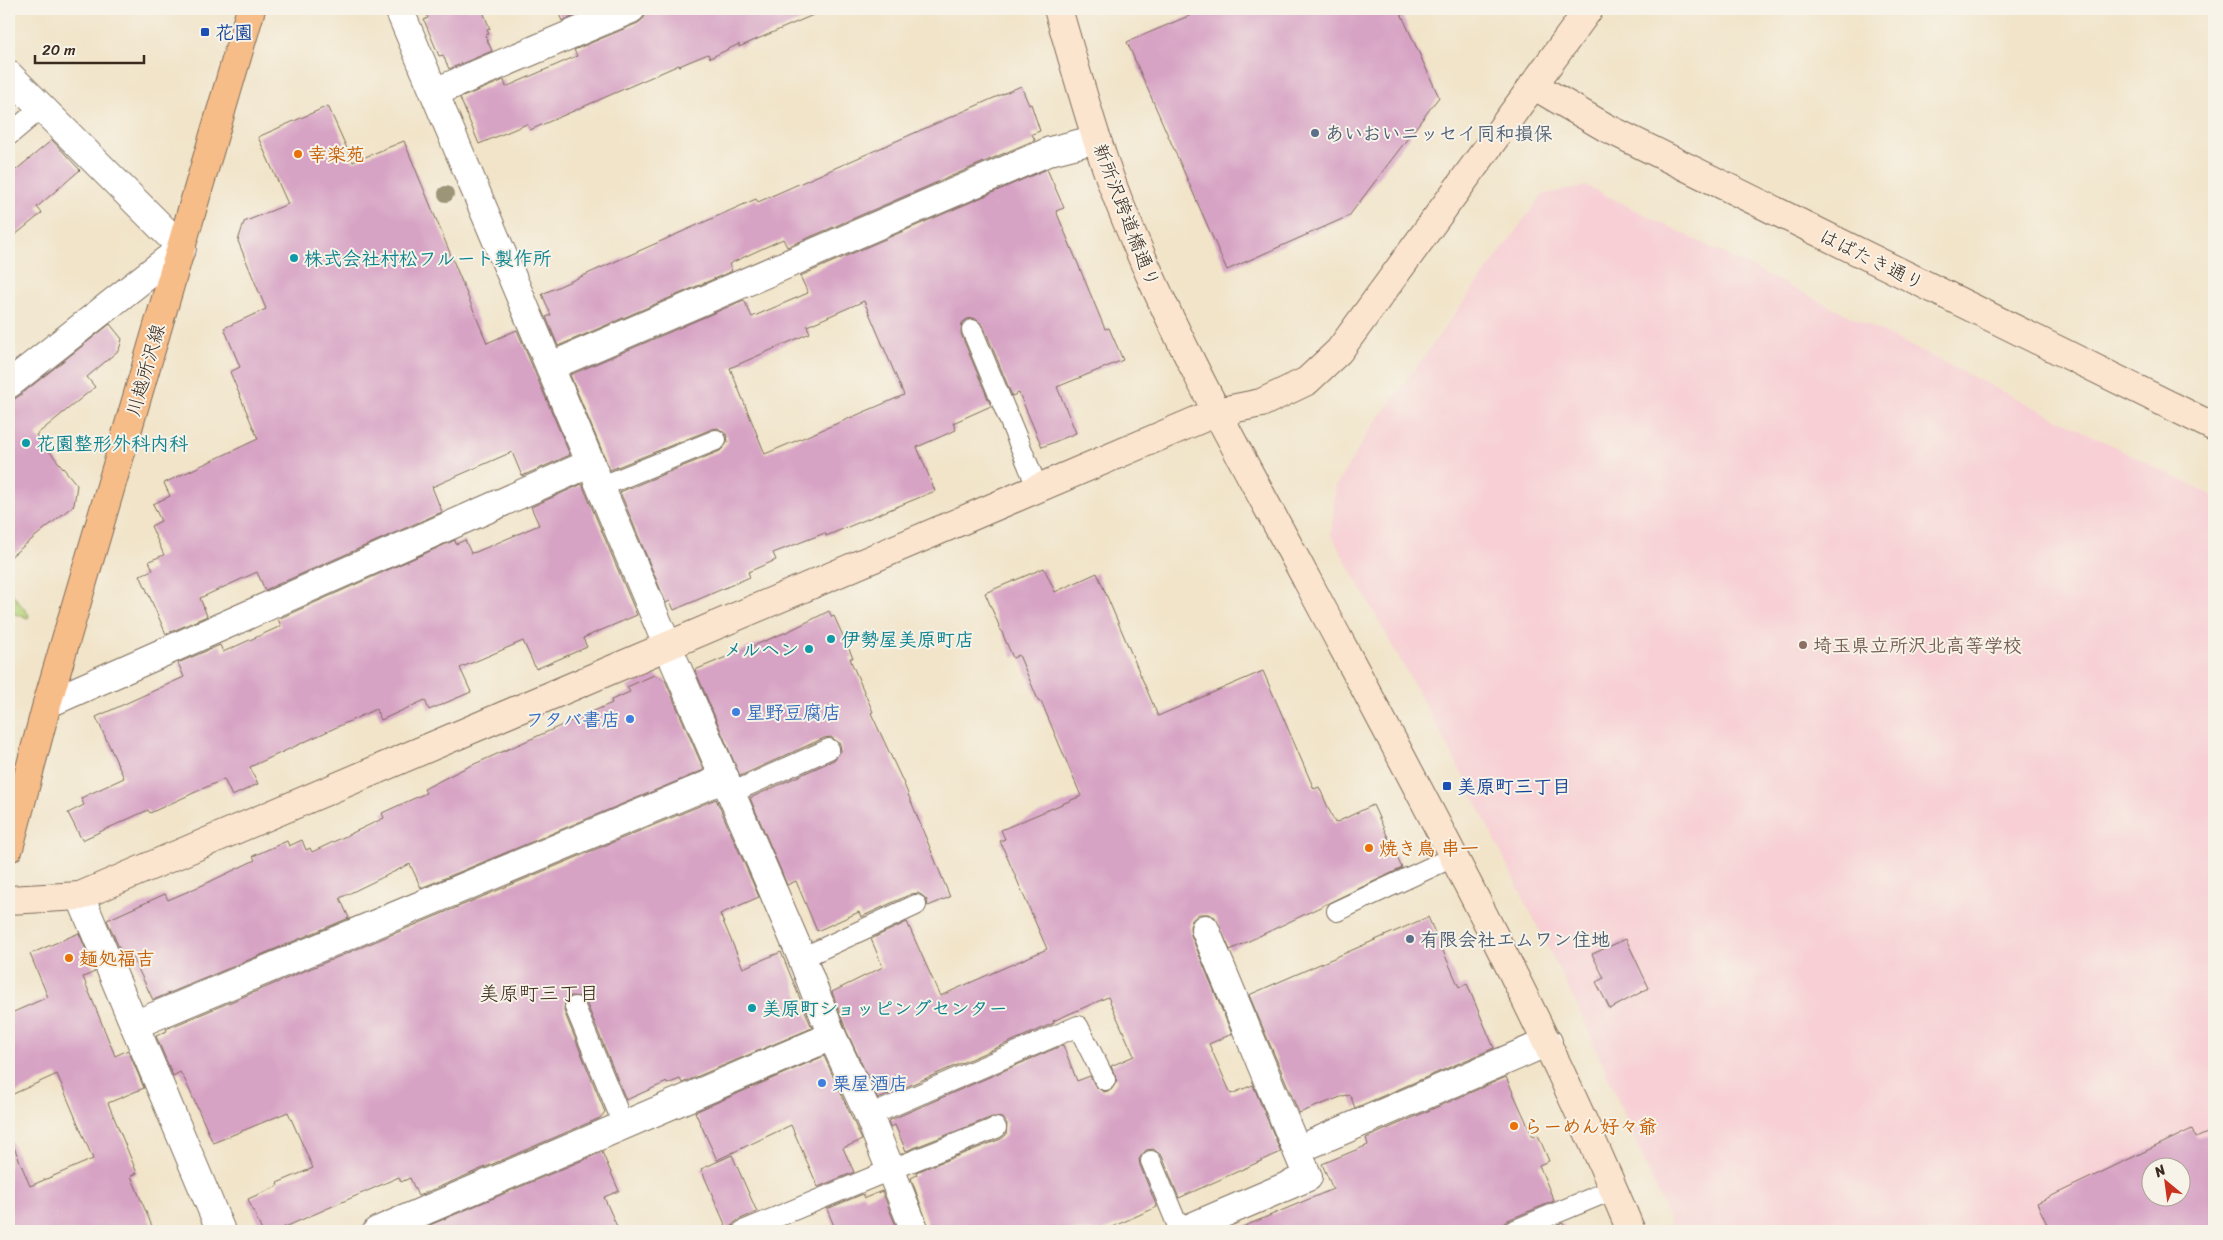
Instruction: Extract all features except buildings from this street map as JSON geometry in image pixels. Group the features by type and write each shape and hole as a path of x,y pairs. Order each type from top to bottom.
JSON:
{"main road":[{"name":"川越所沢線","path":"9,848 47,704 251,9"}],"street":[{"path":"399,9 668,647 802,958 832,1036 869,1116 915,1231"},
{"path":"435,92 631,9"},
{"name":"新所沢跨道橋通り","path":"1058,9 1097,139 1125,219 1160,299 1217,412 1454,856 1548,1042 1631,1231"},
{"path":"9,900 80,896 1217,412 1261,403 1307,381 1340,351 1589,9"},
{"path":"9,75 182,248 9,384"},
{"name":"はばたき通り","path":"1533,85 1605,127 2214,427"},
{"path":"551,366 1050,151 1097,139"},
{"path":"47,704 596,475"},
{"path":"134,1025 728,785"},
{"path":"80,896 221,1231"},
{"path":"1181,1231 1308,1177 1205,929"},
{"path":"378,1231 832,1036"},
{"path":"1297,1150 1548,1042"}],"lane":[{"path":"9,135 42,108"},
{"path":"972,330 1038,489"},
{"path":"596,475 716,440"},
{"path":"728,785 829,749"},
{"path":"1337,911 1454,856"},
{"path":"802,958 916,905"},
{"path":"575,1007 624,1126"},
{"path":"869,1116 1078,1026 1104,1080"},
{"path":"743,1231 996,1128"},
{"path":"1151,1161 1181,1231"},
{"path":"1513,1231 1614,1189"}],"shaded area":[{"name":"埼玉県立所沢北高等学校","path":"1587,186 2214,496 2214,1231 1674,1231 1581,1014 1453,756 1331,534 1336,486 1370,430 1542,195"}],"green space":[{"path":"9,590 29,615 28,618 9,612"}],"place":[{"name":"花園","path":"205,32"},
{"name":"あいおいニッセイ同和損保","path":"1315,133"},
{"name":"幸楽苑","path":"298,154"},
{"name":"株式会社村松フルート製作所","path":"294,258"},
{"name":"花園整形外科内科","path":"26,443"},
{"name":"伊勢屋美原町店","path":"831,639"},
{"name":"埼玉県立所沢北高等学校","path":"1803,645"},
{"name":"メルヘン","path":"809,649"},
{"name":"星野豆腐店","path":"736,712"},
{"name":"フタバ書店","path":"630,719"},
{"name":"美原町三丁目","path":"1447,786"},
{"name":"焼き鳥 串一","path":"1369,848"},
{"name":"有限会社エムワン住地","path":"1410,939"},
{"name":"麺処福吉","path":"69,958"},
{"name":"美原町ショッピングセンター","path":"752,1008"},
{"name":"栗屋酒店","path":"822,1083"},
{"name":"らーめん好々爺","path":"1514,1126"}],"district":[{"name":"美原町三丁目","path":"539,993"}]}
